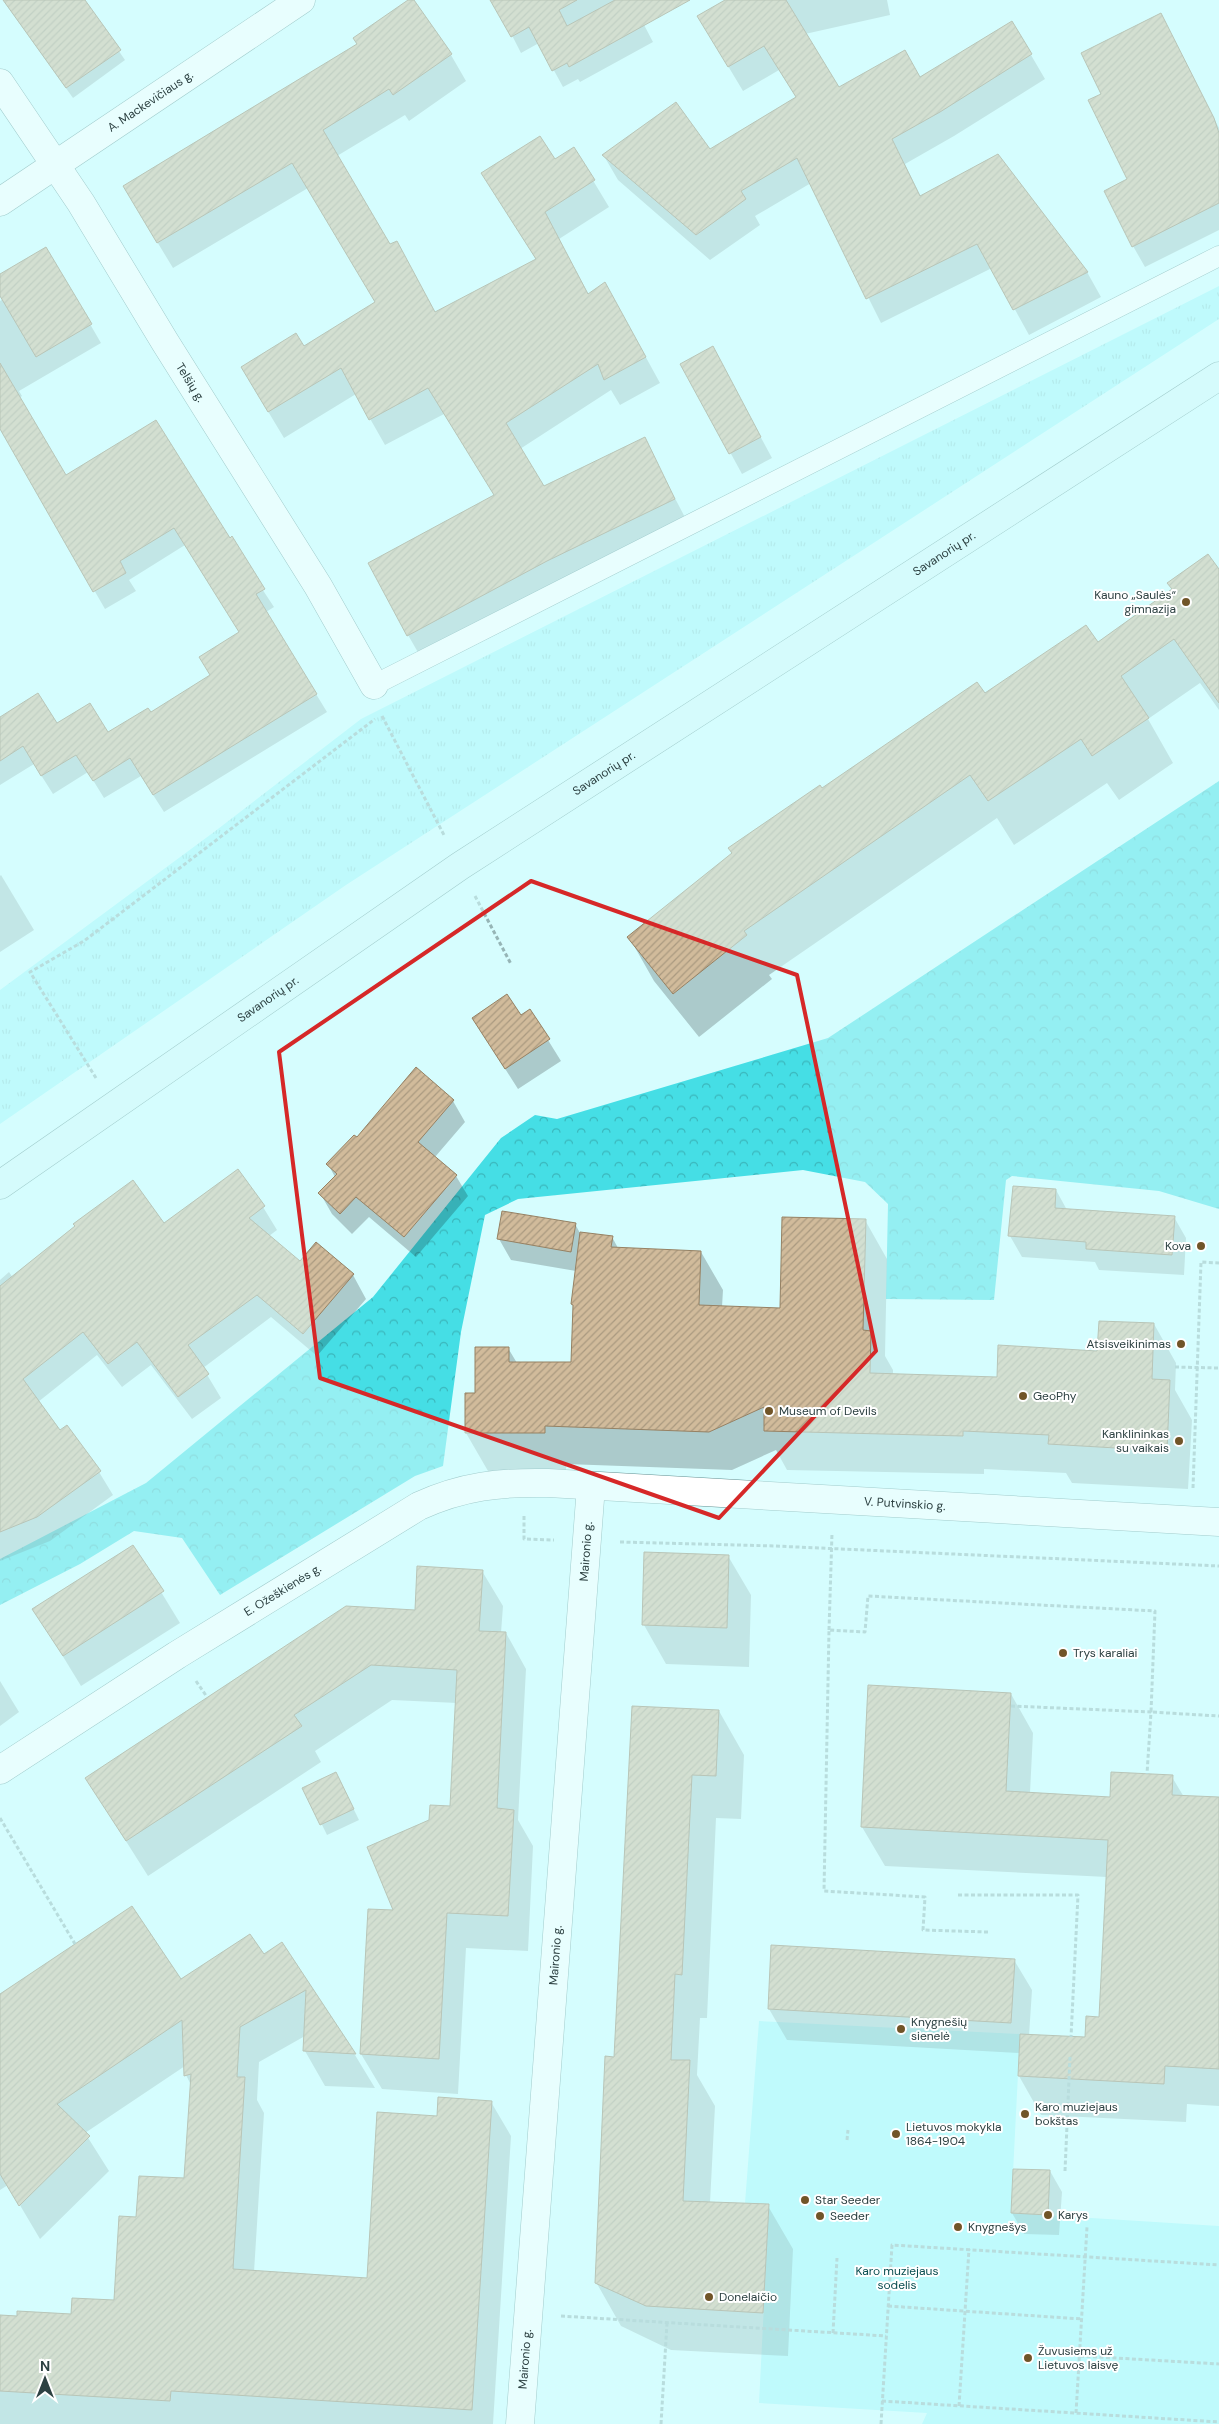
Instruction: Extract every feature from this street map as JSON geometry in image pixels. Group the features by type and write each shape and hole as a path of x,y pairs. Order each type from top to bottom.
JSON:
{"main road":[{"name":"Savanorių pr.","path":"0,1185 460,866 1219,376"}],"street":[{"name":"A. Mackevičiaus g.","path":"0,202 301,0"},
{"name":"Telšių g.","path":"0,83 56,165 318,586 374,685"},
{"name":"E. Ožeškienės g.","path":"0,1770 177,1655 419,1506 447,1493 486,1484 525,1483 591,1486"},
{"name":"V. Putvinskio g.","path":"591,1486 1219,1522"},
{"name":"Maironio g.","path":"520,2424 591,1486"}],"lane":[{"path":"374,685 1219,256"}],"path":[{"path":"114,1106 30,972 84,941 381,714 432,813"},
{"path":"480,905 511,964"},
{"path":"1192,1521 1201,1262 1219,1262"},
{"path":"1175,1367 1219,1368"},
{"path":"525,1483 524,1539 832,1549 1219,1566"},
{"path":"832,1549 824,1891 925,1897 923,1930 988,1932"},
{"path":"829,1630 865,1632 868,1596 1155,1611 1147,1774"},
{"path":"1011,1706 1219,1716"},
{"path":"0,1818 75,1944"},
{"path":"958,1895 1078,1895 1071,2037"},
{"path":"1065,2171 1070,2057"},
{"path":"847,2140 848,2130"},
{"path":"940,2147 942,2134"},
{"path":"1076,2413 1087,2227"},
{"path":"881,2424 892,2245 1219,2266"},
{"path":"959,2406 969,2249"},
{"path":"832,2333 837,2258"},
{"path":"888,2306 1082,2319"},
{"path":"528,2314 886,2336"},
{"path":"661,2424 667,2323"},
{"path":"1080,2356 1219,2364"},
{"path":"882,2401 1219,2422"}],"highlighted area":[{"path":"531,881 797,975 876,1351 719,1518 320,1378 279,1052"}],"green space":[{"path":"1219,286 1219,319 346,885 0,1124 0,990 214,832 361,719"},
{"path":"1219,781 1219,1209 1159,1191 1012,1176 1006,1180 994,1300 886,1299 888,1204 865,1182 803,1170 518,1199 485,1215 461,1332 443,1466 415,1476 220,1595 182,1538 134,1531 80,1564 0,1605 0,1559 146,1483 373,1297 501,1138 535,1115 557,1119 828,1038"},
{"name":"Karo muziejaus sodelis","path":"759,2021 1020,2034 1011,2213 1219,2226 1219,2424 922,2424 927,2413 759,2403 769,2205 745,2203"}],"building":[{"path":"3,0 85,0 121,50 66,88"},
{"path":"408,0 414,0 452,54 393,95 389,89 323,130 390,244 397,241 435,312 536,259 481,173 540,136 555,159 574,147 595,180 545,212 588,294 605,282 646,357 604,380 598,364 506,423 544,486 645,437 675,499 547,561 407,636 368,563 494,495 428,388 369,420 341,368 268,412 241,367 296,333 304,346 375,302 292,163 157,243 123,186 357,44 353,38"},
{"path":"490,0 577,0 559,10 567,26 615,0 690,0 569,67 567,63 552,71 529,27 511,37"},
{"path":"725,0 786,0 839,87 905,50 920,77 1012,21 1032,54 940,112 892,139 920,196 998,154 1088,272 1013,310 977,244 866,299 797,158 741,191 746,199 696,235 602,155 676,102 710,149 796,97 764,46 728,67 697,16"},
{"path":"1161,13 1214,118 1219,133 1219,203 1132,247 1104,191 1127,179 1088,100 1101,94 1081,53"},
{"path":"46,247 92,324 36,357 0,296 0,274"},
{"path":"713,346 761,437 729,454 680,364"},
{"path":"0,363 66,475 156,420 230,538 232,536 265,589 256,594 317,694 153,795 130,758 93,781 76,755 41,776 23,746 0,761 0,717 38,693 57,723 90,703 108,732 148,708 151,712 210,675 199,657 239,632 174,528 120,561 126,573 93,592 0,429"},
{"path":"1208,554 1219,569 1219,703 1174,639 1121,676 1149,718 1092,756 1081,739 988,801 970,775 744,931 747,935 673,994 627,937 732,853 728,848 820,785 822,788 977,682 985,693 1086,625 1098,642 1172,589 1167,583"},
{"path":"507,994 521,1015 530,1009 550,1039 505,1069 472,1018"},
{"path":"416,1067 454,1100 418,1142 457,1175 404,1237 356,1197 340,1214 318,1193 337,1174 326,1164 354,1135 357,1137"},
{"path":"238,1169 265,1206 249,1218 300,1261 316,1242 354,1274 303,1334 257,1295 188,1345 209,1374 178,1397 137,1342 108,1364 83,1332 23,1379 60,1430 67,1425 101,1471 37,1517 0,1532 0,1286 75,1226 73,1224 133,1180 164,1223"},
{"path":"1013,1186 1056,1189 1055,1208 1175,1216 1172,1255 1086,1249 1086,1242 1008,1236"},
{"path":"502,1211 576,1223 571,1252 497,1239"},
{"path":"782,1217 866,1219 863,1330 871,1331 870,1373 997,1377 998,1345 1097,1351 1099,1321 1154,1323 1152,1379 1170,1380 1167,1451 1048,1444 1049,1435 963,1431 963,1436 764,1431 764,1407 709,1432 545,1426 545,1433 465,1433 465,1393 475,1393 475,1347 509,1347 509,1362 571,1362 573,1305 571,1304 580,1232 613,1236 611,1247 701,1251 699,1305 780,1308"},
{"path":"133,1545 164,1591 63,1656 32,1609"},
{"path":"644,1552 729,1555 727,1628 642,1625"},
{"path":"417,1566 483,1570 479,1631 506,1632 497,1808 514,1810 508,1916 447,1913 439,2059 360,2054 368,1909 393,1910 367,1847 429,1820 430,1805 450,1806 457,1670 371,1665 294,1715 302,1726 126,1841 85,1778 346,1606 415,1610"},
{"path":"868,1685 1011,1693 1006,1791 1110,1797 1111,1772 1173,1775 1172,1795 1219,1797 1219,2069 1165,2066 1164,2084 1018,2076 1020,2034 1085,2037 1086,2016 1099,2017 1108,1840 861,1827"},
{"path":"632,1706 719,1710 716,1776 692,1775 682,1975 675,1974 671,2060 690,2060 683,2201 769,2204 763,2313 646,2306 595,2283 605,2056 614,2057"},
{"path":"336,1772 354,1809 320,1825 302,1788"},
{"path":"132,1906 181,1979 250,1934 264,1954 282,1942 356,2054 303,2051 306,1990 240,2027 237,2077 245,2077 233,2269 367,2278 377,2112 437,2116 438,2097 492,2101 472,2410 171,2391 170,2401 0,2391 0,2315 17,2316 17,2311 71,2314 72,2298 114,2300 119,2216 136,2217 139,2176 184,2178 191,2074 184,2076 182,2020 57,2104 90,2136 19,2206 0,2174 0,1994"},
{"path":"771,1945 1015,1959 1011,2023 768,2009"},
{"path":"1013,2169 1050,2170 1048,2215 1011,2213"}],"place":[{"name":"Kauno „Saulės“ gimnazija","path":"1186,602"},
{"name":"Kova","path":"1201,1246"},
{"name":"Atsisveikinimas","path":"1181,1344"},
{"name":"GeoPhy","path":"1023,1396"},
{"name":"Museum of Devils","path":"769,1411"},
{"name":"Kanklininkas su vaikais","path":"1179,1441"},
{"name":"Trys karaliai","path":"1063,1653"},
{"name":"Knygnešių sienelė","path":"901,2029"},
{"name":"Karo muziejaus bokštas","path":"1025,2114"},
{"name":"Lietuvos mokykla 1864-1904","path":"896,2134"},
{"name":"Star Seeder","path":"805,2200"},
{"name":"Karys","path":"1048,2215"},
{"name":"Seeder","path":"820,2216"},
{"name":"Knygnešys","path":"958,2227"},
{"name":"Donelaičio","path":"709,2297"},
{"name":"Žuvusiems už Lietuvos laisvę","path":"1028,2358"}]}
